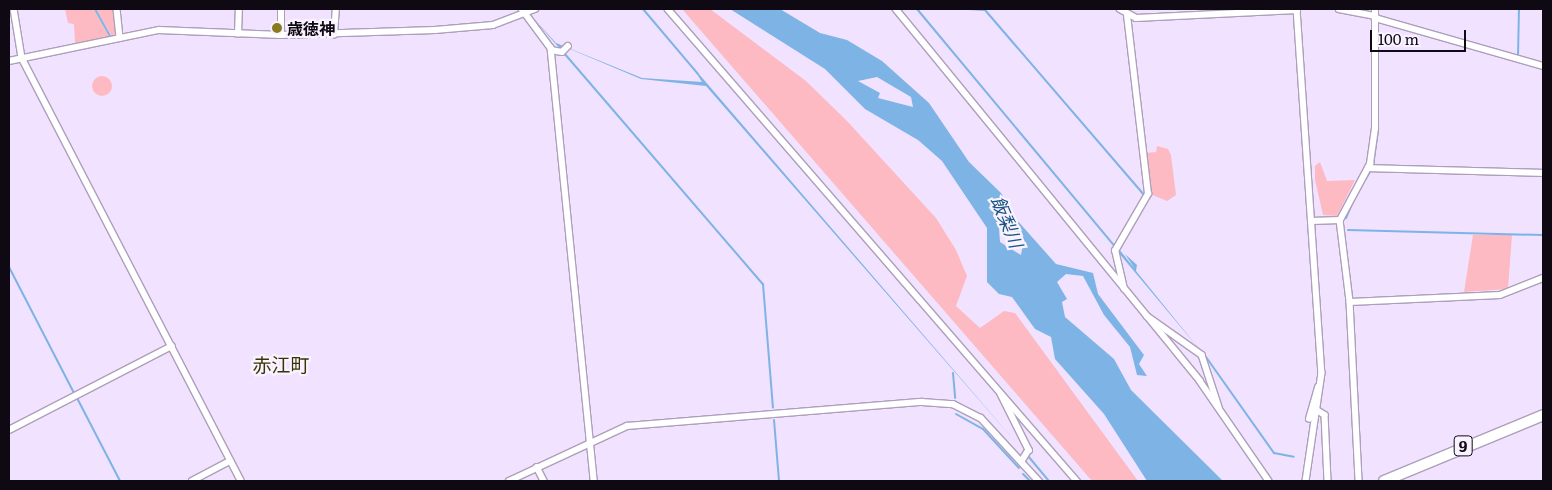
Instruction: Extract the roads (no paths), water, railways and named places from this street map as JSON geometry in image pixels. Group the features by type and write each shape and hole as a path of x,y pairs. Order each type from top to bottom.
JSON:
{"highway":[{"name":"9","path":"1384,481 1543,415"}],"street":[{"path":"14,9 22,58 241,481"},
{"path":"118,9 120,38"},
{"path":"238,34 239,9"},
{"path":"280,35 281,9"},
{"path":"334,35 336,9"},
{"path":"522,9 531,12 551,50 594,481"},
{"path":"666,9 1077,481"},
{"path":"896,9 1219,407 1269,481"},
{"path":"1120,9 1127,16 1148,194 1115,251 1124,289"},
{"path":"1127,16 1148,12 1297,9 1321,380 1306,481"},
{"path":"1339,9 1375,14 1543,66"},
{"path":"9,61 159,30 238,34 334,35 493,25 531,12"},
{"path":"1359,481 1350,302 1340,220 1368,168 1375,128 1375,14"},
{"path":"551,50 565,49"},
{"path":"1368,168 1543,173"},
{"path":"1311,221 1340,220"},
{"path":"1350,302 1500,295 1543,278"},
{"path":"1147,316 1202,355 1219,407"},
{"path":"9,430 172,346"},
{"path":"1309,419 1321,380"},
{"path":"1002,394 1029,450 1022,462"},
{"path":"510,481 590,441 637,424 933,402 960,407 981,418 1040,481"},
{"path":"1317,410 1325,415 1328,481"},
{"path":"192,481 230,461"},
{"path":"537,467 544,481"}],"water":[{"path":"525,9 556,43 642,78 702,82 692,66 1026,454 706,86 641,79 570,49 561,50"},
{"name":"飯梨川","path":"730,9 780,9 820,33 847,40 882,61 929,103 969,162 1001,193 1015,218 1056,264 1093,273 1098,294 1144,355 1139,364 1147,376 1137,375 1130,347 1104,315 1083,276 1066,274 1057,282 1067,299 1062,302 1065,317 1114,359 1131,390 1223,481 1147,481 1104,414 1055,359 1051,337 1035,329 1012,297 999,294 987,282 987,228 942,161 918,140 865,109 825,69","holes":["877,77 911,97 913,107 878,98 880,93 858,81","998,214 1023,244 1021,255 1000,242"]},
{"path":"1119,249 1135,269 1125,254 1137,265 1136,271 1200,350 1118,252"}],"waterway":[{"path":"95,9 111,38"},
{"path":"643,9 698,74"},
{"path":"917,9 1115,247"},
{"path":"969,9 985,10 1145,196"},
{"path":"1518,56 1519,9"},
{"path":"1373,166 1378,131 1378,34"},
{"path":"564,53 763,284 773,408"},
{"path":"1365,180 1371,170"},
{"path":"1346,218 1352,204"},
{"path":"1348,230 1543,235"},
{"path":"9,267 74,393"},
{"path":"1346,295 1348,315"},
{"path":"1206,357 1274,453 1294,457"},
{"path":"953,373 955,398"},
{"path":"77,398 120,481"},
{"path":"956,414 983,429 1019,468"},
{"path":"774,420 779,481"},
{"path":"1028,456 1049,481"},
{"path":"1023,474 1030,481"}],"place":[{"name":"歳徳神","path":"277,28"}],"district":[{"name":"赤江町","path":"281,365"}]}
